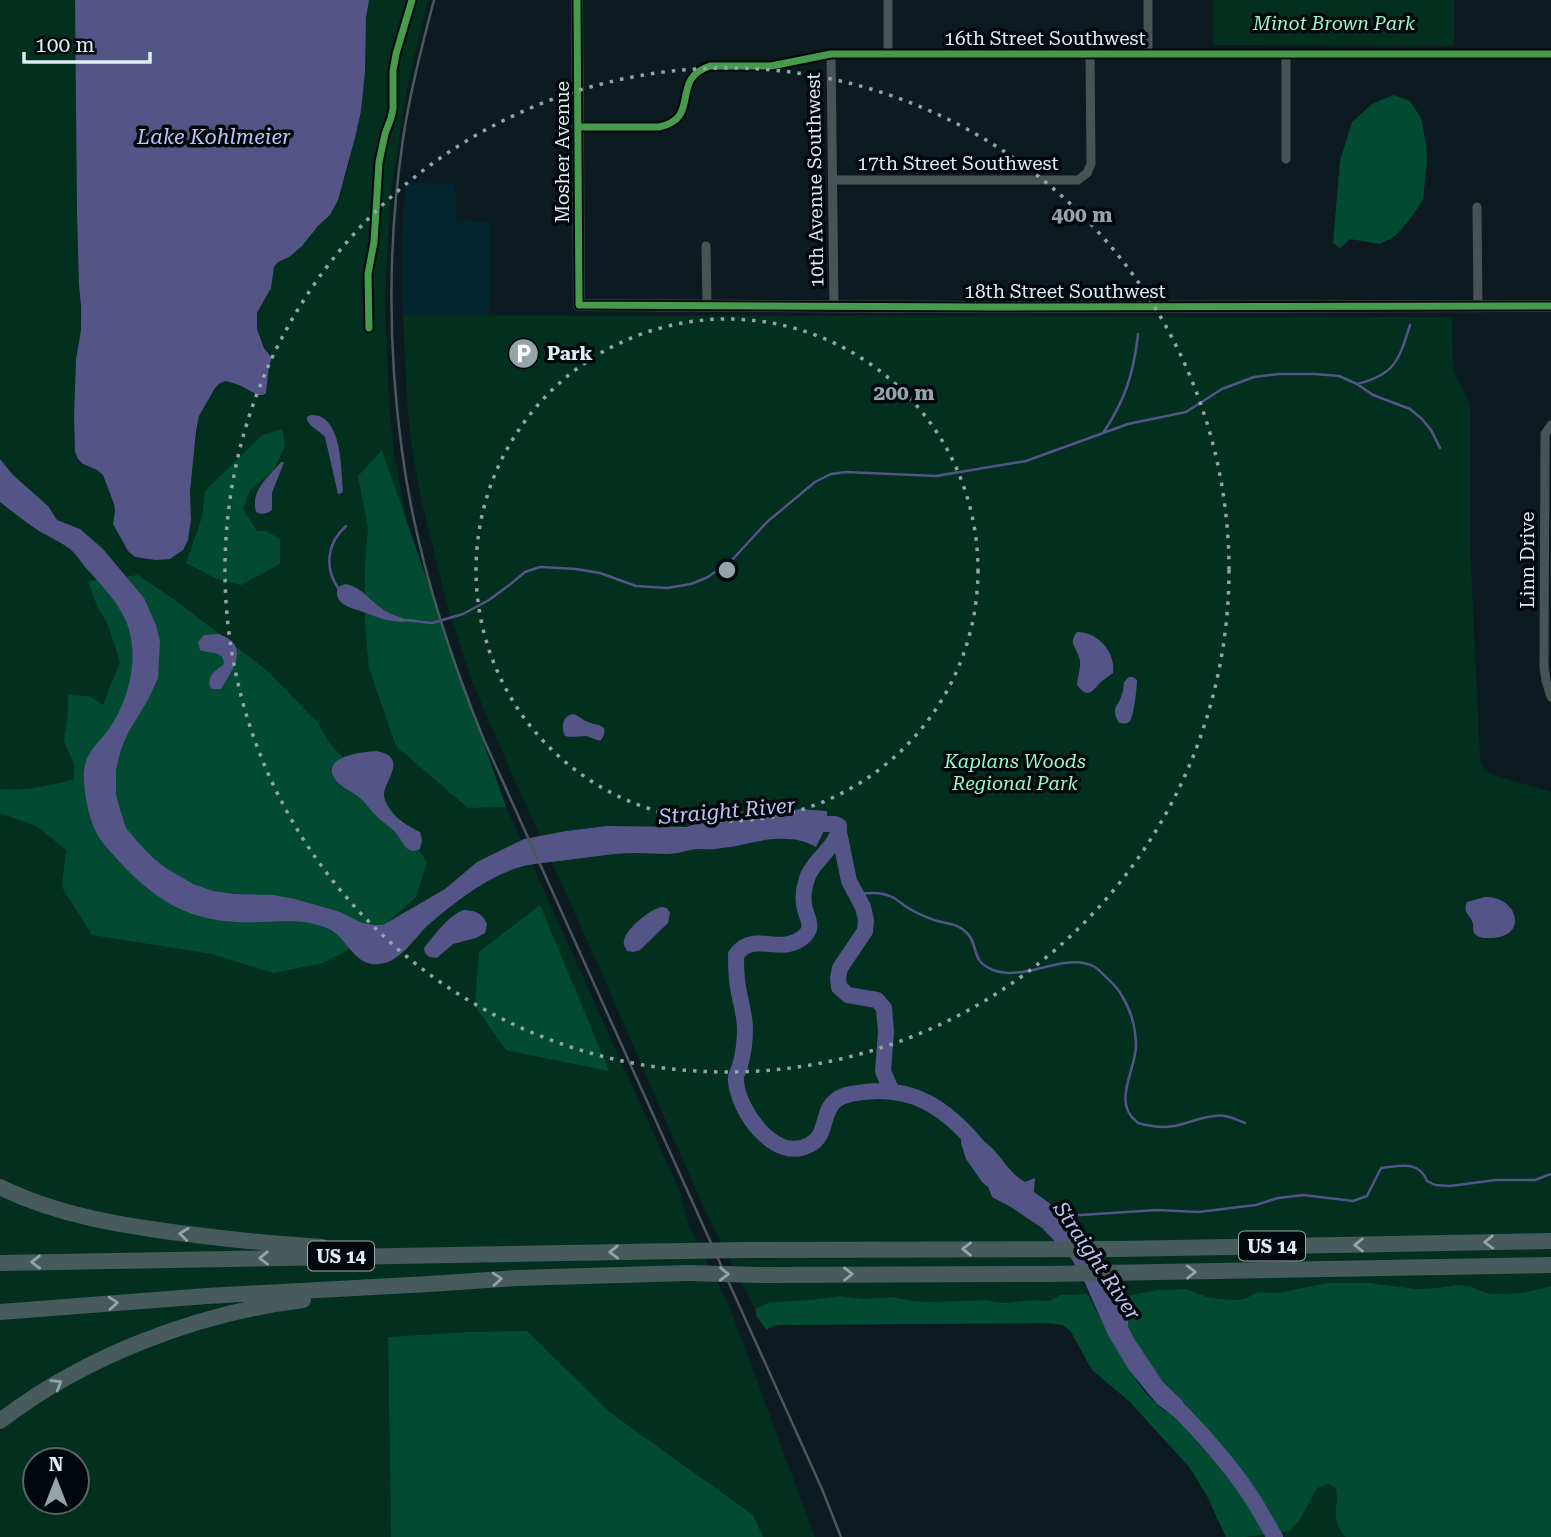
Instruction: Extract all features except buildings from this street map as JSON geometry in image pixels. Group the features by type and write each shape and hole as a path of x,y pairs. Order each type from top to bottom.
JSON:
{"highway":[{"path":"0,1187 73,1215 137,1228 256,1242 423,1254"},
{"name":"US 14","path":"0,1263 423,1254 1035,1250 1551,1241"},
{"name":"US 14","path":"0,1312 208,1296 517,1278 688,1273 1045,1274 1551,1265"},
{"path":"0,1421 18,1407 83,1368 148,1339 222,1314 291,1301 429,1284"}],"street":[{"name":"Mosher Avenue","path":"576,0 579,305"},
{"path":"888,0 888,54"},
{"path":"1148,0 1148,54"},
{"name":"16th Street Southwest","path":"578,127 667,126 683,111 687,85 701,69 710,66 771,66 831,54 1551,54"},
{"name":"10th Avenue Southwest","path":"831,54 834,306"},
{"name":"17th Street Southwest","path":"833,180 1072,181 1083,177 1091,164 1090,54"},
{"path":"1286,54 1286,159"},
{"path":"1477,206 1478,306"},
{"path":"706,246 707,305"},
{"name":"18th Street Southwest","path":"579,305 1551,306"},
{"name":"Linn Drive","path":"1551,425 1548,435 1544,667 1551,696"}],"shaded area":[{"path":"407,182 455,184 457,220 490,222 490,315 403,315 401,274"}],"green space":[{"path":"0,0 75,0 81,330 76,359 75,452 83,464 103,475 114,504 114,524 124,545 188,540 191,520 190,491 199,416 220,383 226,381 239,385 258,395 266,393 272,361 257,329 257,313 266,298 274,268 278,262 289,257 330,215 347,171 361,111 369,0 428,0 407,88 390,199 385,301 394,452 414,552 490,771 680,1192 689,1225 730,1308 815,1537 763,1537 753,1515 611,1413 527,1331 388,1337 391,1537 0,1537"},
{"name":"Minot Brown Park","path":"1213,0 1454,0 1454,46 1213,45"},
{"path":"1393,95 1410,101 1421,118 1427,160 1423,200 1395,236 1380,244 1350,239 1340,248 1333,243 1340,161 1352,122 1372,104"},
{"name":"Kaplans Woods Regional Park","path":"403,315 1452,317 1453,370 1470,404 1470,542 1480,759 1485,770 1494,775 1551,792 1551,1286 1522,1293 1499,1294 1455,1285 1416,1289 1369,1283 1327,1283 1278,1293 1257,1292 1245,1299 1233,1300 1210,1298 1186,1289 1157,1290 1121,1297 1074,1227 1042,1228 1071,1258 1097,1310 1087,1295 1061,1295 1049,1301 1005,1303 985,1300 932,1302 893,1297 863,1299 840,1296 770,1302 755,1309 706,1213 473,684 448,608 421,499 407,401"},
{"path":"282,429 285,446 274,470 250,490 243,509 257,531 266,531 280,539 280,564 241,585 215,578 186,563 202,517 205,491 262,435"},
{"path":"382,450 506,807 468,808 396,746 369,668 365,624 368,528 358,476"},
{"path":"138,575 265,669 318,723 330,744 385,800 427,862 416,897 370,938 323,963 273,973 212,954 92,935 62,887 66,850 38,827 0,813 0,789 37,787 74,779 74,764 64,741 68,695 89,696 103,705 120,662 108,625 97,606 88,581"},
{"path":"540,905 609,1071 506,1050 475,1006 479,952"},
{"path":"1327,1283 1369,1283 1416,1289 1455,1285 1499,1294 1522,1293 1551,1286 1551,1537 1346,1537 1336,1520 1336,1489 1329,1484 1317,1488 1299,1521 1290,1531 1226,1537 1207,1496 1190,1468 1129,1401 1092,1370 1071,1332 1063,1325 784,1325 773,1326 767,1330 757,1317 755,1309 770,1302 840,1296 863,1299 893,1297 932,1302 985,1300 1005,1303 1049,1301 1061,1295 1087,1294 1116,1348 1141,1386 1170,1414 1186,1420 1183,1401 1163,1382 1132,1337 1121,1297 1157,1290 1186,1289 1210,1298 1233,1300 1245,1299 1257,1292 1278,1293"},
{"path":"527,1331 611,1413 753,1515 763,1537 391,1537 388,1337"},
{"path":"1329,1484 1336,1489 1338,1525 1346,1537 1246,1537 1290,1531 1299,1521 1317,1488"}],"water":[{"name":"Lake Kohlmeier","path":"75,0 369,0 361,111 338,200 330,215 302,246 274,267 271,288 257,313 257,329 264,348 272,358 266,393 258,395 239,385 226,381 220,383 199,416 190,491 191,520 188,540 183,550 170,559 135,557 128,551 113,524 114,504 103,475 83,464 75,452 76,359 81,330 81,306 77,213"},
{"path":"311,415 321,417 329,423 334,432 340,456 342,493 338,494 325,437 307,420"},
{"path":"0,459 13,475 48,506 57,520 80,529 103,549 144,598 160,641 158,678 121,749 116,770 116,795 126,828 136,840 153,858 193,884 213,891 295,899 340,912 362,923 383,925 445,889 477,862 524,839 607,826 687,827 708,818 728,817 745,811 767,816 800,809 827,811 827,825 816,847 795,840 770,839 716,849 671,854 608,855 517,868 468,894 443,912 393,960 379,964 363,961 334,932 316,924 294,921 236,922 184,911 156,895 117,859 97,834 88,807 84,780 87,760 116,718 131,677 132,648 126,621 113,599 72,551 34,528 0,502"},
{"path":"281,462 284,462 272,493 272,510 258,513 255,504 258,490"},
{"path":"345,584 361,591 386,611 407,620 404,622 385,619 345,605 337,593 338,587"},
{"path":"1077,632 1098,639 1112,658 1113,673 1088,693 1077,685 1080,661 1073,640"},
{"path":"219,634 234,644 237,657 221,689 213,689 210,687 210,679 224,664 222,656 200,650 198,642 204,635"},
{"path":"1129,677 1137,680 1136,695 1133,713 1125,724 1119,723 1115,710 1123,692 1124,682"},
{"path":"573,714 604,728 600,741 586,736 565,736 563,722"},
{"path":"376,751 386,754 393,764 384,796 386,802 398,818 420,832 420,849 408,849 396,833 358,796 335,779 332,771 338,760 353,754"},
{"path":"1485,897 1496,898 1512,910 1514,925 1502,936 1489,938 1474,933 1472,921 1466,911 1467,902"},
{"path":"662,907 667,908 670,913 668,923 640,950 627,951 624,945 626,935 645,915"},
{"path":"463,910 483,917 487,924 485,933 453,944 437,958 429,957 424,948 447,921"},
{"path":"962,1127 990,1146 1020,1179 1025,1182 1035,1178 1034,1192 1066,1216 1099,1267 1118,1289 1133,1337 1163,1382 1183,1401 1187,1421 1177,1419 1157,1404 1129,1370 1108,1335 1071,1258 1042,1228 992,1197 988,1187 966,1159 961,1143"}],"waterway":[{"path":"1357,384 1388,371 1398,357 1410,325"},
{"path":"1103,433 1127,386 1138,334"},
{"path":"406,620 432,623 463,614 489,600 525,572 540,567 600,573 636,586 667,588 691,584 708,577 732,560 767,522 815,482 831,474 846,472 936,476 1026,461 1128,424 1186,412 1222,389 1254,377 1279,374 1339,376 1373,395 1410,409 1431,430 1440,448"},
{"path":"338,588 329,564 331,548 346,526"},
{"name":"Straight River","path":"808,824 839,826 834,841 813,867 805,884 804,901 809,930 795,942 780,945 751,944 736,955 745,1029 736,1079 743,1106 760,1131 771,1141 796,1149 815,1141 831,1106 838,1099 865,1092 899,1093 914,1097 941,1111 976,1144"},
{"path":"839,832 849,881 863,907 866,920 865,931 840,968 839,987 848,995 877,1000 884,1008 886,1032 883,1071 892,1092"},
{"path":"855,894 887,895 922,915 960,927 971,938 981,962 993,970 1018,972 1070,962 1095,967 1119,990 1133,1020 1136,1047 1125,1096 1126,1106 1137,1122 1168,1127 1218,1116 1245,1123"},
{"path":"1066,1216 1157,1210 1198,1212 1256,1205 1278,1198 1303,1195 1353,1201 1367,1196 1381,1168 1395,1166 1414,1167 1424,1174 1427,1181 1435,1185 1450,1186 1496,1180 1535,1180 1551,1174"},
{"name":"Straight River","path":"1172,1403 1232,1471 1275,1537"}],"railway":[{"path":"434,0 403,139 392,256 392,334 397,412 408,488 424,561 457,670 484,740 822,1489 841,1537"}],"cycle path":[{"path":"369,328 368,274 374,242 379,162 393,109 396,54 412,0"},
{"path":"577,0 579,305 1551,306"},
{"path":"578,127 659,127 679,116 691,80 698,72 710,66 771,66 831,54 1551,54"}],"place":[{"name":"Park","path":"524,353"}]}
